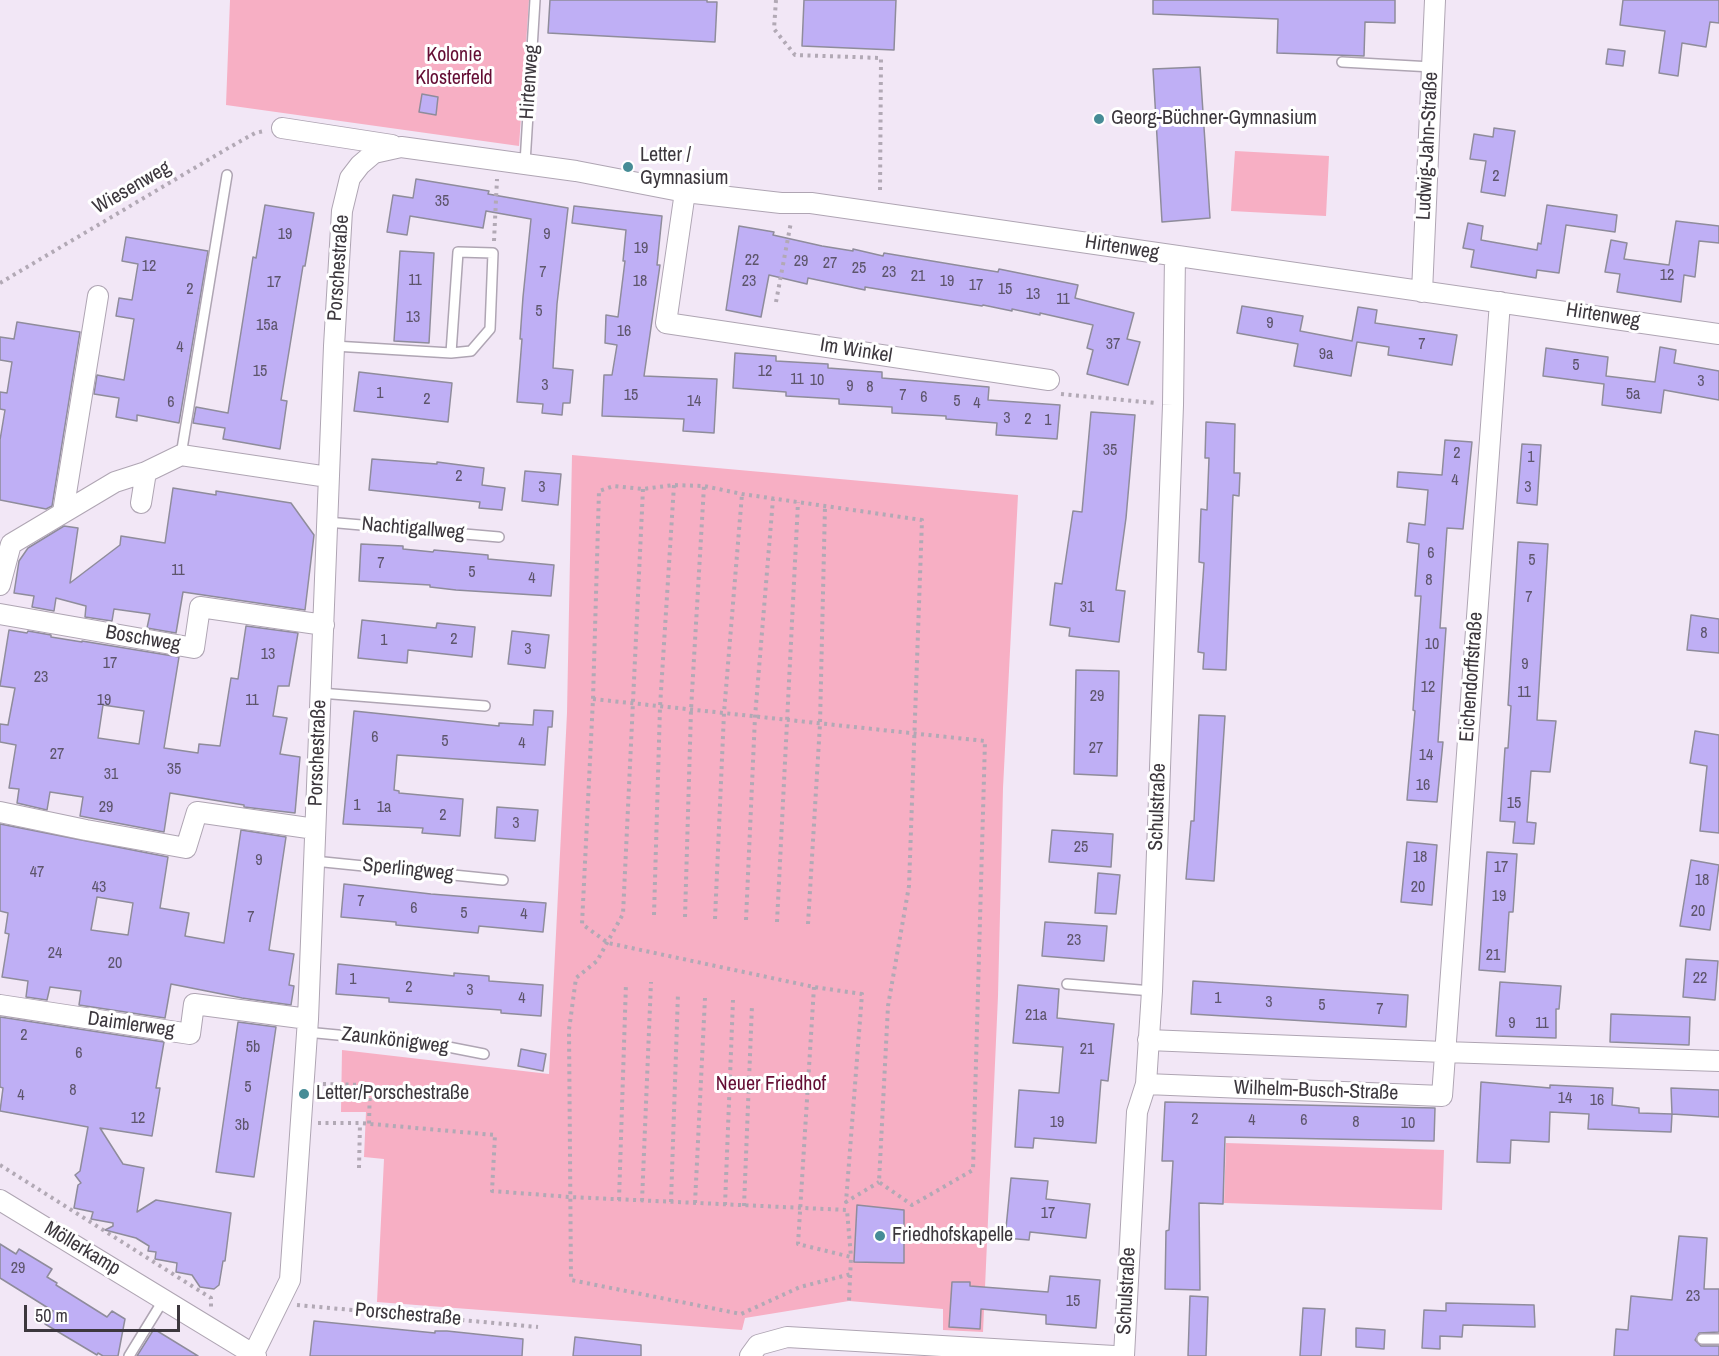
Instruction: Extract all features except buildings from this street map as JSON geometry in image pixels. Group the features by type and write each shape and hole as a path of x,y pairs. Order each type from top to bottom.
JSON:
{"street":[{"name":"Ludwig-Jahn-Straße","path":"1422,292 1435,0"},
{"name":"Hirtenweg","path":"282,128 401,147 498,159 685,192 794,204 811,203 1230,262 1422,292 1552,308 1719,334"},
{"name":"Hirtenweg","path":"344,200 350,178 360,165 374,153 401,147"},
{"name":"Im Winkel","path":"685,192 666,323 1049,380"},
{"name":"Porschestraße","path":"254,1355 290,1280 307,1026 328,477 344,200"},
{"name":"Schulstraße","path":"1124,1356 1137,1112 1146,1084 1152,991 1173,405 1175,256"},
{"path":"63,512 98,296"},
{"name":"Eichendorffstraße","path":"1444,1052 1500,302"},
{"path":"0,585 6,547 115,482 146,472 182,455 328,477"},
{"path":"141,503 146,472"},
{"name":"Boschweg","path":"0,614 194,648 200,607 324,625"},
{"path":"0,812 186,848 197,812 315,830"},
{"name":"Daimlerweg","path":"0,1005 190,1034 194,1004 307,1026"},
{"path":"1148,1040 1719,1060"},
{"name":"Wilhelm-Busch-Straße","path":"1146,1084 1442,1096 1444,1052"},
{"name":"Möllerkamp","path":"0,1200 254,1355"},
{"path":"750,1356 758,1345 787,1337 1114,1356"}],"lane":[{"name":"Hirtenweg","path":"525,164 535,0"},
{"path":"1342,62 1432,67"},
{"path":"182,455 227,174"},
{"path":"334,346 451,353 471,351 490,329 493,254 458,252 451,353"},
{"name":"Nachtigallweg","path":"327,522 499,537"},
{"path":"320,693 485,706"},
{"name":"Sperlingweg","path":"314,861 503,879"},
{"path":"1067,984 1152,991"},
{"name":"Zaunkönigweg","path":"307,1026 433,1044 484,1054"},
{"path":"129,1356 164,1299"},
{"path":"1702,1339 1719,1339"}],"path":[{"path":"776,0 774,29 795,55 881,58 880,213"},
{"name":"Wiesenweg","path":"0,283 255,133 282,128"},
{"path":"493,254 498,159"},
{"path":"776,302 794,204"},
{"path":"1049,380 1062,394 1173,405"},
{"path":"654,915 660,707 674,485"},
{"path":"849,1301 851,1257 846,1202 862,994 814,987 608,943 582,924 593,699 599,491 614,486 643,489 674,485 704,486 773,499 922,520 909,886 888,1006 879,1182"},
{"path":"685,917 691,710 704,486"},
{"path":"643,489 623,914 597,961 576,978 569,1030 571,1280 741,1314 800,1287 851,1274"},
{"path":"715,919 724,713 742,494"},
{"path":"746,920 755,717 773,499"},
{"path":"777,922 798,502"},
{"path":"808,924 820,724 825,506"},
{"path":"593,699 985,741 974,1170 912,1205 879,1182"},
{"path":"642,1201 651,982"},
{"path":"619,1200 626,983"},
{"path":"814,987 798,1244 851,1257"},
{"path":"671,1202 678,993"},
{"path":"695,1203 705,998"},
{"path":"725,1205 733,1000"},
{"path":"744,1206 752,1005"},
{"path":"304,1084 370,1085 369,1124"},
{"path":"301,1123 369,1124 495,1135 492,1191 619,1200 847,1210"},
{"path":"359,1168 360,1124"},
{"path":"0,1165 211,1298 212,1329"},
{"path":"846,1202 879,1182"},
{"name":"Porschestraße","path":"278,1303 538,1328"}],"green space":[{"name":"Kolonie Klosterfeld","path":"230,0 529,0 519,146 226,105"},
{"path":"1235,151 1329,156 1326,216 1231,211"},
{"name":"Neuer Friedhof","path":"572,455 1018,495 1003,788 998,996 983,1332 943,1330 943,1309 849,1301 745,1318 742,1330 377,1302 384,1159 364,1157 366,1112 341,1112 342,1050 549,1074 567,713"},
{"path":"1226,1143 1444,1150 1442,1210 1224,1203"}],"place":[{"name":"Georg-Büchner-Gymnasium","path":"1099,119"},
{"name":"Letter / Gymnasium","path":"628,167"},
{"name":"Letter/Porschestraße","path":"304,1094"},
{"name":"Friedhofskapelle","path":"880,1236"}]}
